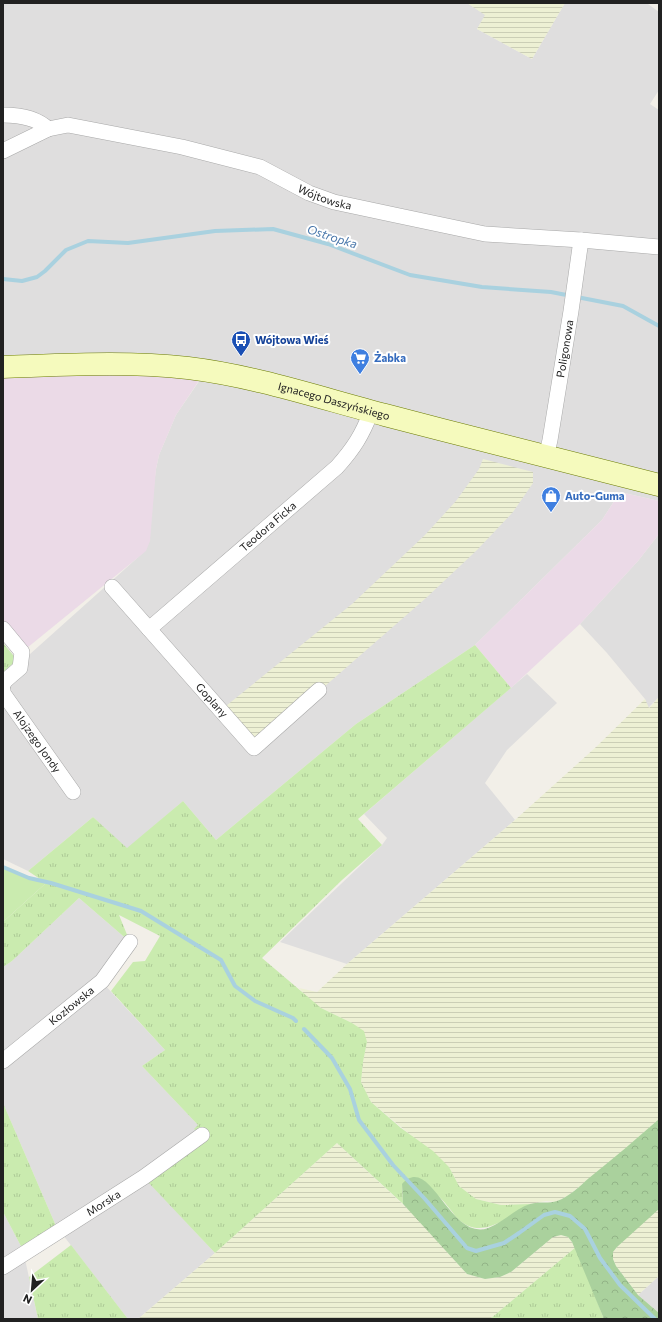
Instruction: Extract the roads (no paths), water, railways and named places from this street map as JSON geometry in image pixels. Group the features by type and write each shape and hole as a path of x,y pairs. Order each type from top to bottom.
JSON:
{"main road":[{"name":"Ignacego Daszyńskiego","path":"3,367 113,364 187,368 218,372 659,485"}],"street":[{"path":"3,115 25,116 43,124 48,129"},
{"name":"Wójtowska","path":"3,152 48,129 68,125 182,147 260,167 309,193 334,202 395,216 485,234 659,247"},
{"name":"Poligonowa","path":"546,457 571,311 581,240"},
{"name":"Teodora Ficka","path":"149,629 337,467 351,451 362,434 371,412"},
{"name":"Goplany","path":"112,587 254,748 319,690"},
{"path":"3,629 22,652 20,668 3,684"},
{"name":"Alojzego Jondy","path":"3,690 73,792"},
{"name":"Kozłowska","path":"3,1060 102,982 130,942"},
{"name":"Morska","path":"3,1267 144,1177 202,1135"}],"waterway":[{"name":"Ostropka","path":"3,279 22,281 37,277 66,250 88,241 128,243 215,231 273,229 328,244 410,275 482,287 551,292 623,306 659,326"},
{"path":"3,867 29,878 51,883 141,911 221,960 235,986 255,1001 293,1018 296,1021"},
{"path":"304,1029 332,1058 350,1089 359,1120 393,1165 425,1199 467,1248 476,1251 504,1243 544,1215 555,1212 570,1216 585,1229 600,1258 620,1285 655,1319"}],"place":[{"name":"Wójtowa Wieś","path":"241,357"},
{"name":"Żabka","path":"360,375"},
{"name":"Auto-Guma","path":"551,513"}]}
